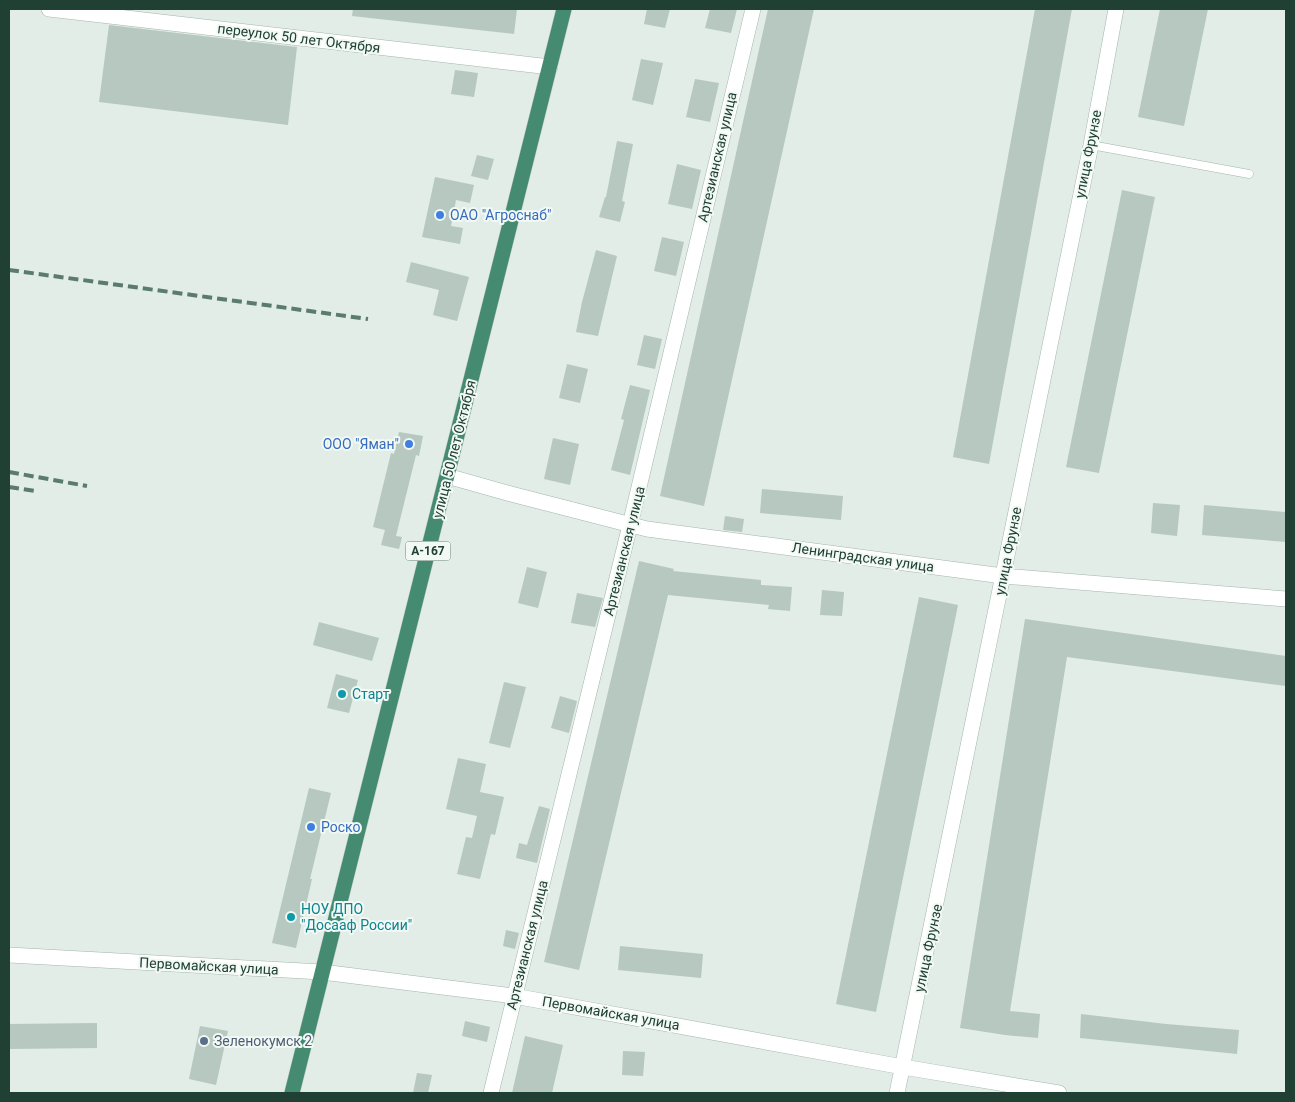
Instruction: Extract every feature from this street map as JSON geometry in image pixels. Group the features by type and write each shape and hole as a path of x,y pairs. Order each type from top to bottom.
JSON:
{"highway":[{"name":"улица 50 лет Октября","path":"292,1093 564,9"}],"street":[{"name":"переулок 50 лет Октября","path":"49,9 550,67"},
{"name":"Артезианская улица","path":"492,1093 753,9"},
{"name":"улица Фрунзе","path":"897,1093 904,1067 1091,145 1116,9"},
{"name":"Ленинградская улица","path":"447,476 630,526 1003,576 1286,599"},
{"name":"Первомайская улица","path":"9,955 322,972 514,996 904,1067 1059,1093"}],"lane":[{"path":"1091,145 1249,174"}],"building":[{"path":"353,9 517,9 514,34 352,16"},
{"path":"647,9 670,9 665,28 644,24"},
{"path":"710,9 737,9 731,33 705,28"},
{"path":"768,9 814,9 704,506 660,496"},
{"path":"1035,9 1072,9 989,464 953,457"},
{"path":"1160,9 1208,9 1184,126 1138,117"},
{"path":"109,25 297,47 288,125 99,102"},
{"path":"641,59 663,63 653,105 632,100"},
{"path":"455,70 478,73 474,97 451,94"},
{"path":"695,79 719,83 710,122 686,117"},
{"path":"617,141 633,144 622,201 625,202 620,222 599,217 606,197"},
{"path":"477,155 494,159 488,180 471,176"},
{"path":"677,164 701,170 692,209 668,204"},
{"name":"ОАО \"Агроснаб\"","path":"435,177 474,185 470,203 456,200 451,226 463,228 460,244 422,237"},
{"path":"1122,190 1155,197 1099,473 1066,467"},
{"path":"662,237 684,242 676,276 654,271"},
{"path":"596,250 617,256 598,336 576,332"},
{"path":"411,262 469,277 457,321 433,315 439,290 406,282"},
{"path":"644,335 662,339 655,369 637,365"},
{"path":"567,364 588,369 580,403 559,398"},
{"path":"630,385 650,390 630,475 611,470 624,420 621,419"},
{"path":"399,432 423,436 419,456 416,455 396,536 402,537 399,549 381,545 385,530 373,527 391,453 394,454"},
{"path":"553,438 579,444 570,485 544,479"},
{"path":"762,489 843,496 841,520 760,513"},
{"path":"1153,503 1180,505 1177,536 1151,533"},
{"path":"1204,505 1286,512 1286,542 1202,535"},
{"path":"725,516 744,519 742,532 723,530"},
{"path":"639,561 674,569 673,571 761,580 761,585 792,587 790,611 768,609 769,605 668,595 579,970 544,962"},
{"path":"527,567 547,572 538,608 518,603"},
{"path":"822,590 844,592 842,616 820,615"},
{"path":"577,593 603,598 595,627 571,623"},
{"path":"919,597 958,605 876,1012 836,1004"},
{"path":"1025,619 1286,656 1286,686 1067,657 1010,1011 1040,1014 1038,1038 960,1028"},
{"path":"319,622 379,638 372,661 313,645"},
{"name":"Старт","path":"336,674 358,680 349,713 327,708"},
{"path":"504,682 526,687 510,748 489,743"},
{"path":"560,696 577,701 569,733 551,728"},
{"path":"458,758 486,764 480,792 504,797 495,835 491,834 480,879 457,874 466,837 472,838 477,816 446,809"},
{"path":"309,788 331,793 310,879 312,879 296,948 272,943"},
{"path":"539,806 550,809 537,863 516,858 519,843 527,845"},
{"path":"506,930 519,933 515,949 503,946"},
{"path":"620,946 703,954 701,978 618,970"},
{"path":"1081,1014 1239,1030 1237,1054 1080,1038"},
{"path":"465,1021 490,1027 487,1042 462,1036"},
{"path":"97,1023 97,1048 9,1049 9,1024"},
{"path":"200,1026 228,1031 216,1085 189,1079"},
{"path":"525,1036 563,1045 552,1093 512,1093"},
{"path":"623,1051 645,1052 643,1076 622,1075"},
{"path":"417,1073 432,1075 428,1093 413,1093"}],"railway":[{"path":"9,270 368,319"},
{"path":"9,472 87,486"},
{"path":"9,487 36,491"}],"place":[{"name":"ОАО \"Агроснаб\"","path":"440,215"},
{"name":"ООО \"Яман\"","path":"409,444"},
{"name":"Старт","path":"342,694"},
{"name":"Роско","path":"311,827"},
{"name":"НОУ ДПО \"Досааф России\"","path":"291,917"},
{"name":"Зеленокумск 2","path":"204,1041"}]}
